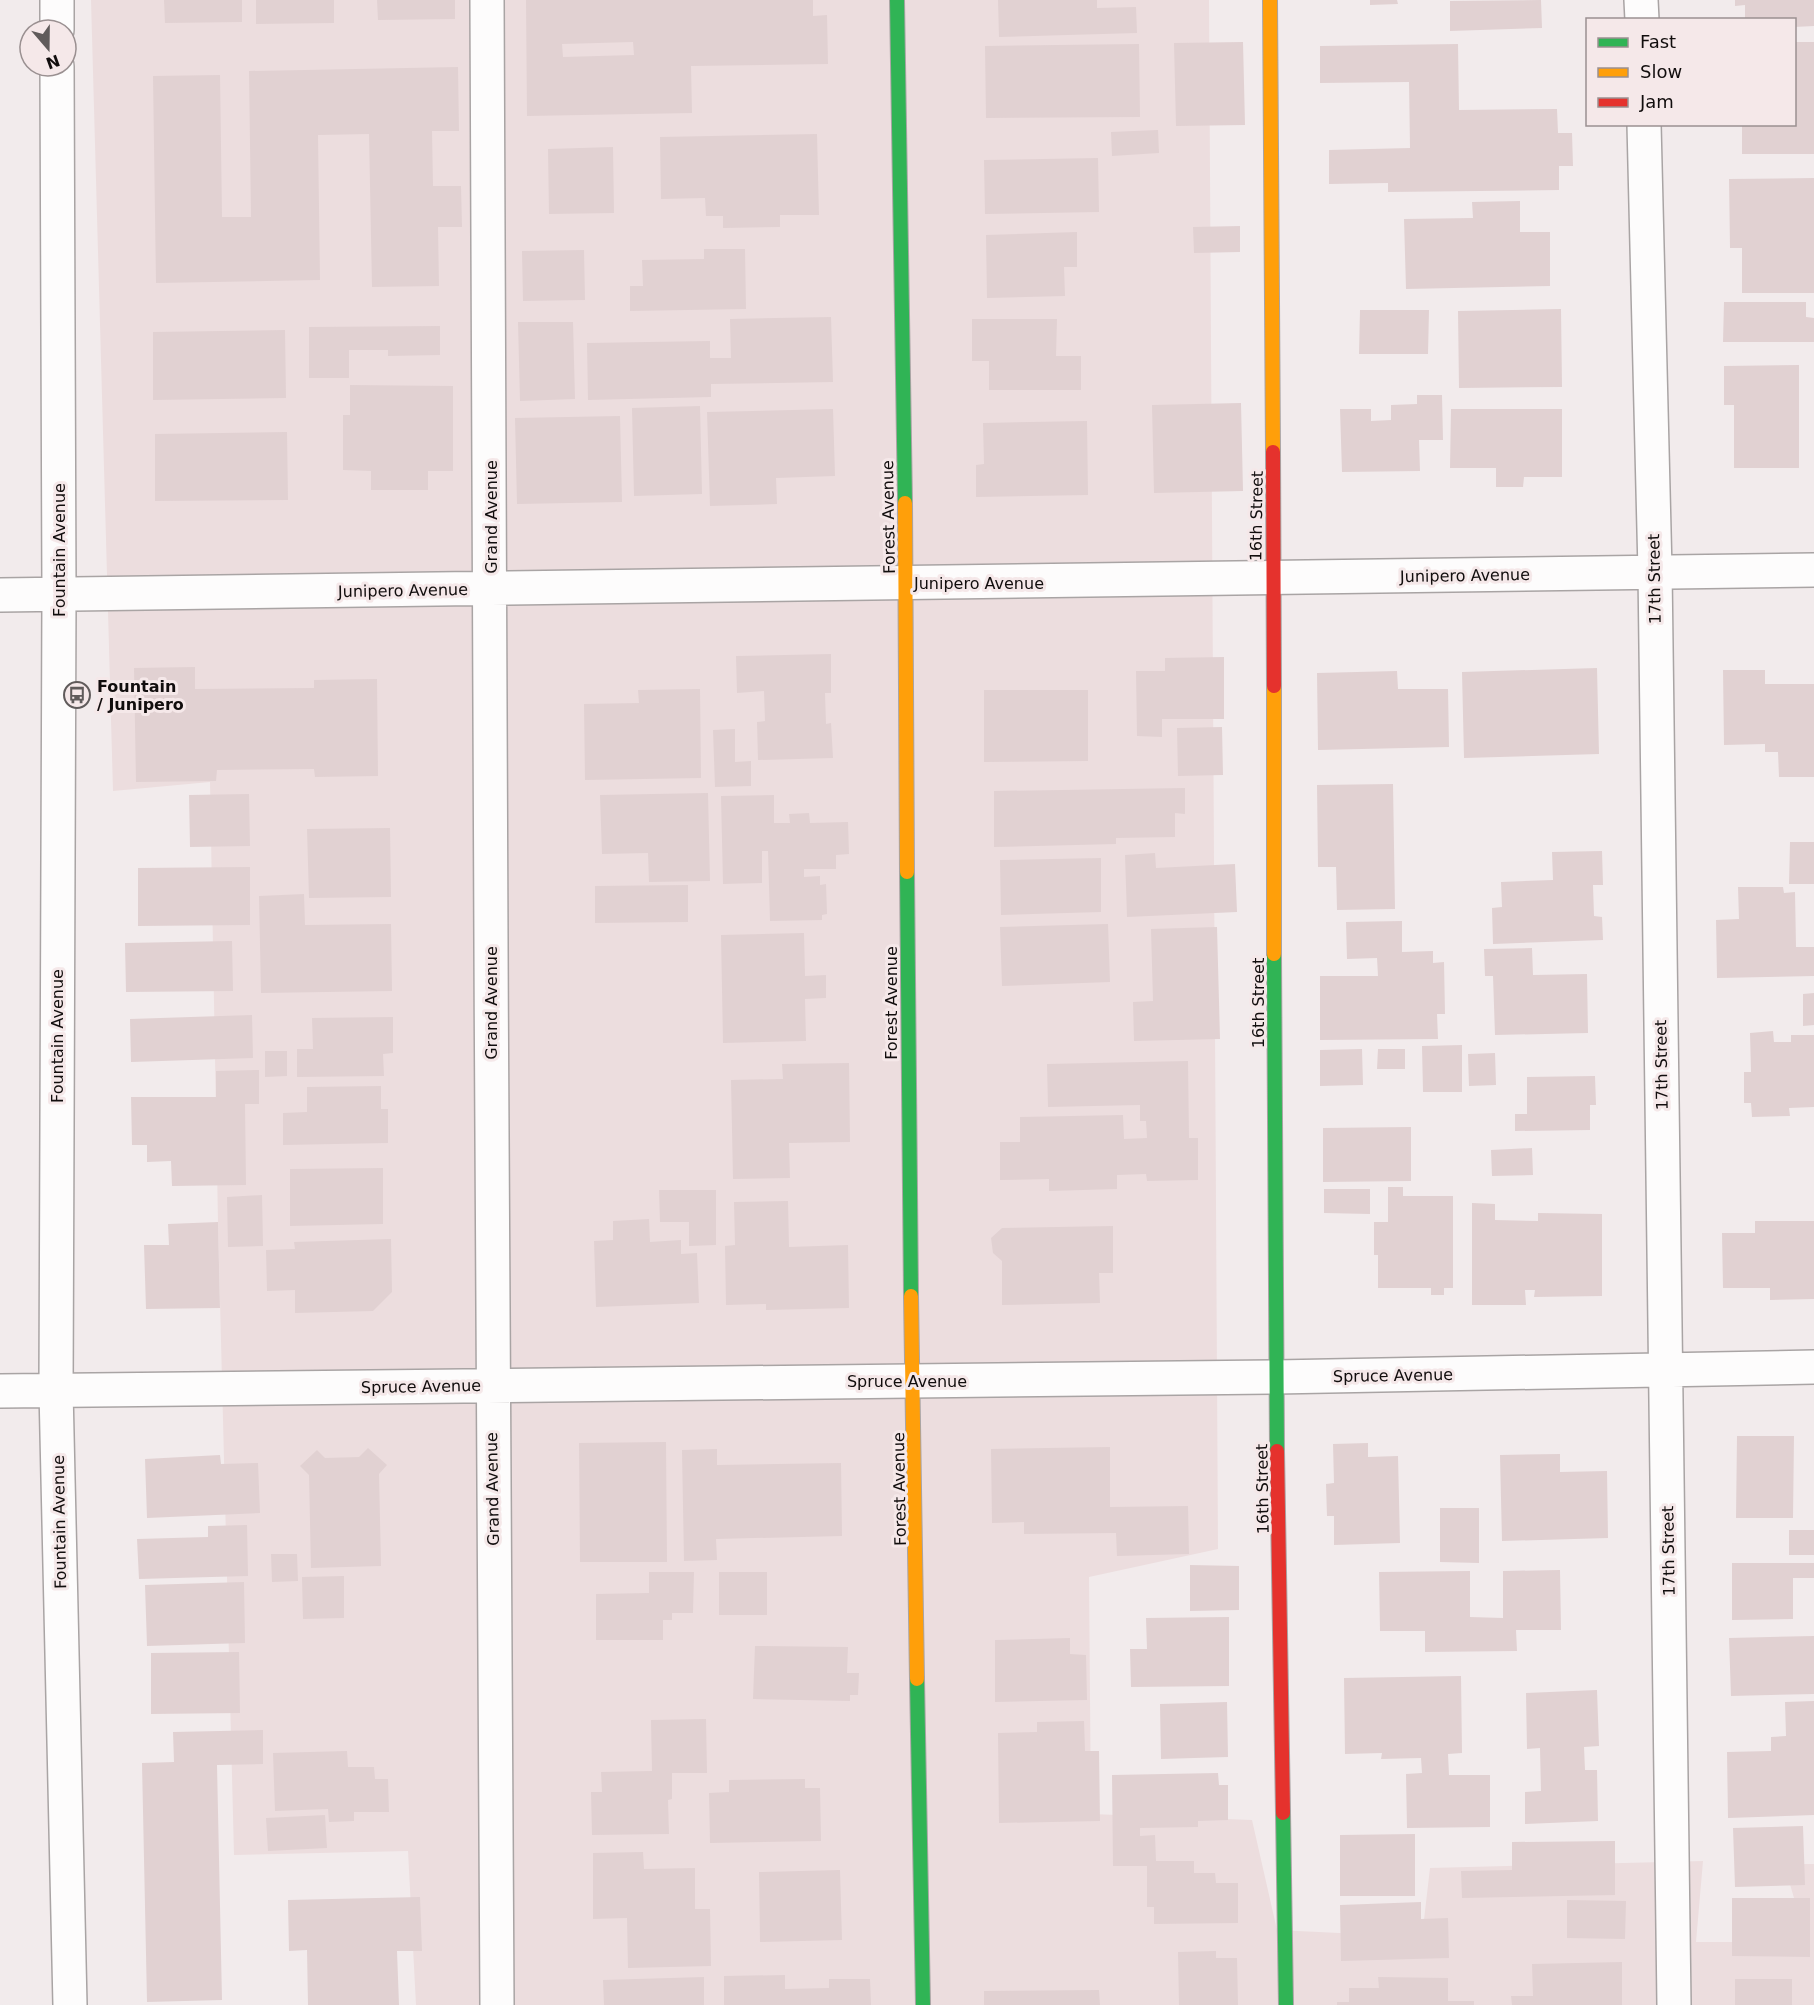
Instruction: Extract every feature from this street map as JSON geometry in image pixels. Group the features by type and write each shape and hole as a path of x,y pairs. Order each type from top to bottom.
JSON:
{"main road":[{"name":"Forest Avenue","path":"897,0 906,583 907,1053 923,2005"},
{"name":"16th Street","path":"1270,0 1274,358 1272,579 1276,1377 1286,2005"}],"street":[{"path":"57,0 57,18"},
{"name":"Grand Avenue","path":"487,0 491,589 491,1385 497,2005"},
{"path":"1641,0 1642,18"},
{"name":"Fountain Avenue","path":"57,78 59,595 56,1390 70,2005"},
{"name":"17th Street","path":"1644,126 1654,571 1674,2005"},
{"name":"Junipero Avenue","path":"0,595 1814,570"},
{"name":"Spruce Avenue","path":"0,1392 1276,1377 1814,1367"}],"shaded area":[{"path":"91,0 1209,0 1218,1549 1089,1577 1091,1814 1252,1820 1277,1930 1422,1937 1430,1868 1703,1861 1696,1942 1807,1942 1784,1864 1814,1864 1814,2005 416,2005 408,1851 234,1855 218,1222 210,782 113,791"}],"building":[{"path":"164,0 242,0 242,22 165,23"},
{"path":"256,0 334,0 334,23 256,24"},
{"path":"377,0 455,0 455,19 378,20"},
{"path":"526,0 813,0 813,16 827,15 828,64 691,66 692,113 527,116","holes":["633,42 634,55 563,57 562,44"]},
{"path":"998,0 1097,0 1097,8 1136,7 1137,33 999,37"},
{"path":"1370,0 1397,0 1398,4 1370,5"},
{"path":"1541,0 1542,28 1450,31 1450,1"},
{"path":"1735,0 1814,0 1814,26 1796,27 1796,18 1745,18 1745,5 1735,6"},
{"path":"1243,42 1245,125 1176,126 1174,43"},
{"path":"1796,42 1814,42 1814,154 1742,154 1742,126 1796,126"},
{"path":"1139,44 1140,117 986,118 985,46"},
{"path":"1458,44 1459,110 1557,109 1558,133 1572,133 1573,166 1559,166 1559,190 1388,192 1388,183 1329,184 1329,150 1410,148 1409,82 1320,83 1320,46"},
{"path":"458,67 459,131 432,131 433,186 461,186 462,227 438,227 439,286 372,287 369,134 318,135 320,280 156,283 153,76 220,75 222,217 251,217 249,71"},
{"path":"1158,130 1159,153 1112,156 1111,132"},
{"path":"817,134 819,215 780,215 780,227 723,228 723,216 706,216 705,198 661,199 660,137"},
{"path":"613,147 614,213 549,214 548,149"},
{"path":"1098,158 1099,212 985,214 984,160"},
{"path":"1814,178 1814,293 1742,293 1742,248 1730,248 1729,179"},
{"path":"1520,201 1520,232 1550,232 1550,286 1406,289 1404,219 1473,218 1472,202"},
{"path":"1240,226 1240,252 1194,253 1193,227"},
{"path":"1077,232 1077,267 1064,267 1065,296 987,298 986,235"},
{"path":"704,249 745,249 746,309 630,311 630,286 643,286 642,260 704,259"},
{"path":"584,250 585,300 523,301 522,251"},
{"path":"1724,302 1806,302 1806,317 1814,318 1814,342 1723,342"},
{"path":"1561,309 1562,387 1459,388 1458,311"},
{"path":"1360,310 1429,310 1428,354 1359,354"},
{"path":"831,317 833,382 711,384 711,397 588,400 587,343 710,341 710,358 731,358 730,319"},
{"path":"972,319 1057,319 1056,356 1081,356 1081,390 989,390 989,361 972,361"},
{"path":"518,322 573,322 575,399 520,401"},
{"path":"440,326 440,355 388,356 388,350 349,350 349,378 309,378 309,327"},
{"path":"285,330 286,398 153,400 153,332"},
{"path":"1799,365 1799,468 1734,468 1734,405 1724,405 1724,366"},
{"path":"350,385 453,386 453,471 428,471 428,490 371,490 371,471 343,470 343,415 350,415"},
{"path":"1417,395 1442,395 1443,440 1419,440 1420,471 1342,472 1340,409 1371,409 1371,421 1391,420 1391,405 1417,404"},
{"path":"1241,403 1243,491 1154,493 1152,405"},
{"path":"700,406 702,494 634,496 632,408"},
{"path":"833,409 835,476 776,478 777,504 710,506 707,412"},
{"path":"1451,409 1562,409 1562,477 1524,477 1523,487 1496,487 1496,468 1450,468"},
{"path":"620,416 622,502 517,504 515,418"},
{"path":"1087,421 1088,495 976,497 976,465 984,464 983,423"},
{"path":"287,432 288,500 155,501 155,434"},
{"path":"831,654 831,693 825,693 826,724 831,723 833,758 758,760 757,722 765,721 764,691 737,693 736,656"},
{"path":"1224,657 1224,719 1162,719 1162,737 1137,736 1136,671 1165,671 1165,658"},
{"path":"195,667 195,689 314,688 314,680 377,679 378,776 315,777 314,769 217,770 216,781 136,782 134,668"},
{"path":"1597,668 1599,754 1464,758 1462,672"},
{"path":"1723,670 1765,670 1765,684 1814,684 1814,777 1779,777 1778,752 1765,752 1765,744 1724,745"},
{"path":"1397,671 1398,689 1448,689 1449,747 1318,750 1317,673"},
{"path":"700,689 701,778 585,780 584,704 639,703 638,690"},
{"path":"984,690 1088,690 1088,761 984,762"},
{"path":"1222,727 1223,775 1178,776 1177,728"},
{"path":"735,729 735,762 751,761 751,786 715,787 713,730"},
{"path":"1393,784 1395,909 1337,910 1336,867 1318,867 1317,785"},
{"path":"1185,788 1185,814 1175,813 1175,837 1116,838 1116,844 994,847 994,791"},
{"path":"708,793 710,881 649,882 648,853 602,854 600,795"},
{"path":"249,794 250,846 190,847 189,795"},
{"path":"774,795 774,823 790,823 789,814 809,813 810,823 848,822 849,854 836,855 836,869 804,869 804,877 820,876 820,885 826,884 827,914 822,915 822,920 770,921 768,851 762,851 762,883 723,884 721,796"},
{"path":"390,828 391,897 309,898 307,829"},
{"path":"1790,842 1814,842 1814,884 1789,884"},
{"path":"1602,851 1603,885 1593,885 1594,916 1602,917 1603,940 1493,944 1492,908 1502,907 1501,882 1553,880 1552,852"},
{"path":"1155,853 1156,868 1235,864 1237,912 1127,917 1125,855"},
{"path":"1101,858 1101,912 1001,915 1000,860"},
{"path":"250,867 250,925 138,926 138,868"},
{"path":"688,885 688,922 595,923 595,886"},
{"path":"1738,887 1783,887 1784,893 1795,892 1796,947 1814,947 1814,976 1717,978 1716,920 1739,919"},
{"path":"304,894 305,925 391,924 392,991 261,993 259,896"},
{"path":"1402,921 1402,952 1433,951 1433,963 1444,962 1445,1014 1437,1014 1438,1039 1320,1040 1320,976 1378,976 1377,958 1347,959 1346,922"},
{"path":"1108,924 1110,982 1002,986 1000,927"},
{"path":"1217,927 1220,1039 1134,1041 1133,1002 1153,1001 1151,929"},
{"path":"804,933 805,976 826,975 826,998 805,999 806,1041 723,1043 721,935"},
{"path":"232,941 233,991 126,992 125,943"},
{"path":"1532,948 1533,975 1587,974 1588,1033 1495,1035 1493,976 1485,976 1484,949"},
{"path":"1814,993 1814,1025 1803,1026 1803,994"},
{"path":"252,1015 253,1058 131,1062 130,1019"},
{"path":"393,1017 393,1053 383,1054 384,1076 297,1077 297,1049 313,1049 312,1018"},
{"path":"1773,1031 1774,1042 1791,1042 1791,1035 1814,1035 1814,1107 1789,1108 1790,1116 1752,1117 1751,1103 1744,1103 1744,1072 1751,1072 1750,1033"},
{"path":"1462,1045 1462,1092 1423,1092 1422,1046"},
{"path":"1362,1049 1363,1085 1320,1086 1320,1050"},
{"path":"1378,1049 1405,1049 1405,1069 1377,1069"},
{"path":"265,1051 287,1051 287,1076 265,1077"},
{"path":"1495,1053 1496,1085 1469,1086 1468,1054"},
{"path":"1188,1061 1189,1138 1198,1138 1198,1180 1147,1181 1146,1174 1117,1175 1117,1189 1049,1191 1049,1179 1000,1180 1000,1142 1020,1142 1020,1117 1123,1115 1124,1139 1147,1138 1146,1121 1140,1121 1140,1105 1048,1107 1047,1064"},
{"path":"849,1063 850,1142 789,1143 790,1178 733,1179 731,1080 783,1079 782,1064"},
{"path":"259,1070 259,1104 245,1104 246,1185 172,1186 171,1161 147,1162 147,1145 132,1145 131,1097 216,1097 216,1071"},
{"path":"1595,1076 1596,1105 1590,1105 1590,1130 1515,1131 1515,1114 1527,1114 1527,1077"},
{"path":"381,1086 381,1109 388,1109 388,1143 283,1145 283,1113 307,1112 307,1087"},
{"path":"1411,1127 1411,1181 1323,1182 1323,1128"},
{"path":"1532,1148 1533,1175 1492,1176 1491,1150"},
{"path":"383,1168 383,1224 290,1226 290,1169"},
{"path":"1388,1187 1403,1187 1403,1196 1453,1196 1453,1288 1444,1288 1444,1295 1431,1295 1431,1288 1378,1288 1378,1255 1374,1255 1374,1222 1388,1222"},
{"path":"1324,1189 1370,1189 1370,1214 1324,1213"},
{"path":"659,1190 716,1190 716,1245 689,1246 689,1222 660,1222"},
{"path":"262,1195 263,1246 228,1247 227,1197"},
{"path":"788,1201 789,1247 848,1245 849,1308 766,1310 766,1304 726,1305 725,1246 735,1245 734,1202"},
{"path":"1472,1203 1495,1204 1495,1220 1538,1221 1538,1213 1602,1214 1602,1296 1534,1297 1535,1290 1525,1290 1526,1305 1472,1305"},
{"path":"649,1219 650,1242 681,1240 681,1254 697,1253 699,1303 596,1307 594,1241 613,1240 613,1221"},
{"path":"1755,1221 1814,1221 1814,1299 1770,1300 1770,1288 1723,1288 1722,1233 1755,1233"},
{"path":"218,1222 220,1308 146,1309 144,1245 169,1245 168,1224"},
{"path":"1113,1226 1113,1273 1099,1273 1100,1303 1002,1305 1002,1261 993,1253 991,1238 1002,1228"},
{"path":"391,1239 392,1292 373,1311 295,1313 295,1290 267,1291 266,1250 295,1249 294,1242"},
{"path":"1737,1436 1794,1436 1793,1518 1736,1518"},
{"path":"666,1442 667,1562 580,1562 579,1443"},
{"path":"1368,1443 1368,1457 1398,1456 1400,1543 1334,1545 1334,1516 1327,1516 1326,1484 1334,1483 1333,1444"},
{"path":"1110,1447 1110,1507 1188,1506 1189,1554 1117,1556 1116,1533 1024,1534 1024,1522 992,1523 991,1449"},
{"path":"368,1448 387,1465 379,1474 381,1566 311,1568 309,1475 300,1466 317,1450 325,1458 359,1457"},
{"path":"717,1449 717,1465 841,1463 842,1536 716,1539 717,1560 684,1561 682,1450"},
{"path":"1560,1454 1560,1472 1607,1471 1608,1538 1502,1541 1500,1455"},
{"path":"220,1455 221,1464 258,1463 260,1513 147,1518 145,1459"},
{"path":"1440,1508 1479,1508 1479,1563 1440,1562"},
{"path":"247,1525 248,1576 139,1579 137,1539 208,1537 208,1526"},
{"path":"1789,1530 1814,1530 1814,1555 1789,1555"},
{"path":"271,1554 297,1554 298,1581 272,1582"},
{"path":"1732,1563 1814,1563 1814,1578 1793,1578 1793,1619 1732,1620"},
{"path":"1190,1565 1239,1566 1239,1610 1190,1611"},
{"path":"1560,1570 1561,1630 1516,1630 1517,1651 1425,1652 1425,1631 1380,1631 1379,1572 1470,1571 1470,1617 1503,1618 1503,1571"},
{"path":"649,1572 694,1572 693,1613 672,1613 672,1620 663,1620 663,1640 596,1640 596,1594 649,1593"},
{"path":"719,1572 767,1572 767,1615 719,1615"},
{"path":"344,1576 344,1618 303,1619 302,1577"},
{"path":"244,1582 245,1643 147,1646 145,1585"},
{"path":"1229,1617 1229,1686 1131,1687 1130,1649 1147,1649 1146,1618"},
{"path":"1814,1636 1814,1694 1731,1696 1729,1638"},
{"path":"1070,1638 1070,1654 1086,1655 1087,1700 995,1702 995,1640"},
{"path":"755,1646 848,1647 847,1673 859,1673 858,1695 850,1695 850,1701 753,1699"},
{"path":"239,1652 240,1713 151,1714 151,1653"},
{"path":"1461,1676 1462,1753 1448,1754 1449,1775 1490,1775 1490,1827 1407,1828 1406,1774 1422,1773 1421,1758 1381,1759 1382,1753 1345,1754 1344,1678"},
{"path":"1597,1690 1599,1746 1584,1747 1585,1770 1597,1770 1598,1821 1525,1824 1525,1792 1541,1791 1540,1748 1527,1749 1526,1693"},
{"path":"1814,1701 1814,1815 1728,1818 1727,1752 1771,1751 1771,1737 1786,1736 1785,1702"},
{"path":"1227,1702 1228,1757 1161,1759 1160,1704"},
{"path":"706,1719 707,1773 672,1773 672,1799 668,1800 669,1834 592,1835 591,1792 602,1792 601,1772 652,1771 651,1720"},
{"path":"1084,1721 1085,1751 1099,1751 1100,1821 999,1823 998,1733 1037,1732 1037,1722"},
{"path":"263,1730 263,1764 217,1765 222,2000 147,2002 142,1763 174,1762 173,1732"},
{"path":"347,1751 348,1767 374,1767 375,1779 388,1779 389,1812 354,1812 354,1821 329,1822 328,1809 275,1811 273,1753"},
{"path":"1218,1773 1219,1785 1228,1785 1228,1820 1198,1821 1198,1827 1140,1828 1140,1836 1155,1835 1156,1861 1194,1861 1194,1873 1215,1873 1216,1883 1238,1883 1238,1923 1154,1924 1154,1907 1147,1907 1147,1866 1113,1866 1112,1775"},
{"path":"805,1779 805,1788 820,1788 821,1841 710,1843 709,1793 729,1792 729,1780"},
{"path":"325,1815 327,1848 268,1851 266,1818"},
{"path":"1803,1826 1805,1885 1735,1887 1733,1828"},
{"path":"1415,1834 1415,1896 1340,1896 1340,1835"},
{"path":"1615,1841 1615,1895 1462,1898 1461,1871 1512,1870 1512,1842"},
{"path":"643,1852 644,1869 695,1868 695,1909 710,1909 711,1966 628,1968 627,1918 593,1919 593,1853"},
{"path":"840,1870 842,1940 760,1942 759,1872"},
{"path":"420,1897 422,1951 397,1951 399,2005 308,2005 307,1950 289,1951 288,1900"},
{"path":"1732,1898 1810,1898 1810,1957 1732,1956"},
{"path":"1567,1900 1626,1901 1625,1939 1567,1938"},
{"path":"1421,1902 1421,1919 1448,1918 1449,1958 1341,1961 1340,1905"},
{"path":"1216,1951 1216,1958 1237,1958 1238,2005 1179,2005 1178,1952"},
{"path":"1622,1962 1622,2005 1512,2005 1511,1996 1533,1996 1532,1964"},
{"path":"785,1975 785,1989 829,1988 829,1979 870,1979 871,2005 724,2005 724,1976"},
{"path":"704,1977 704,2005 604,2005 603,1980"},
{"path":"1378,1977 1448,1978 1448,2001 1474,2001 1474,2005 1337,2005 1337,2002 1349,2002 1349,1988 1379,1988"},
{"path":"1735,1979 1792,1979 1792,2005 1735,2005"},
{"path":"1099,1990 1100,2005 984,2005 984,1991"}],"traffic: fast":[{"path":"897,0 905,503"},
{"path":"907,872 911,1296"},
{"path":"1274,954 1277,1451"},
{"path":"917,1679 923,2005"},
{"path":"1283,1813 1286,2005"}],"traffic: slow":[{"path":"1270,0 1273,452"},
{"path":"905,503 907,872"},
{"path":"1274,686 1274,954"},
{"path":"911,1296 917,1679"}],"traffic: jam":[{"path":"1273,452 1274,686"},
{"path":"1277,1451 1283,1813"}],"place":[{"name":"Fountain / Junipero","path":"77,695"}]}
